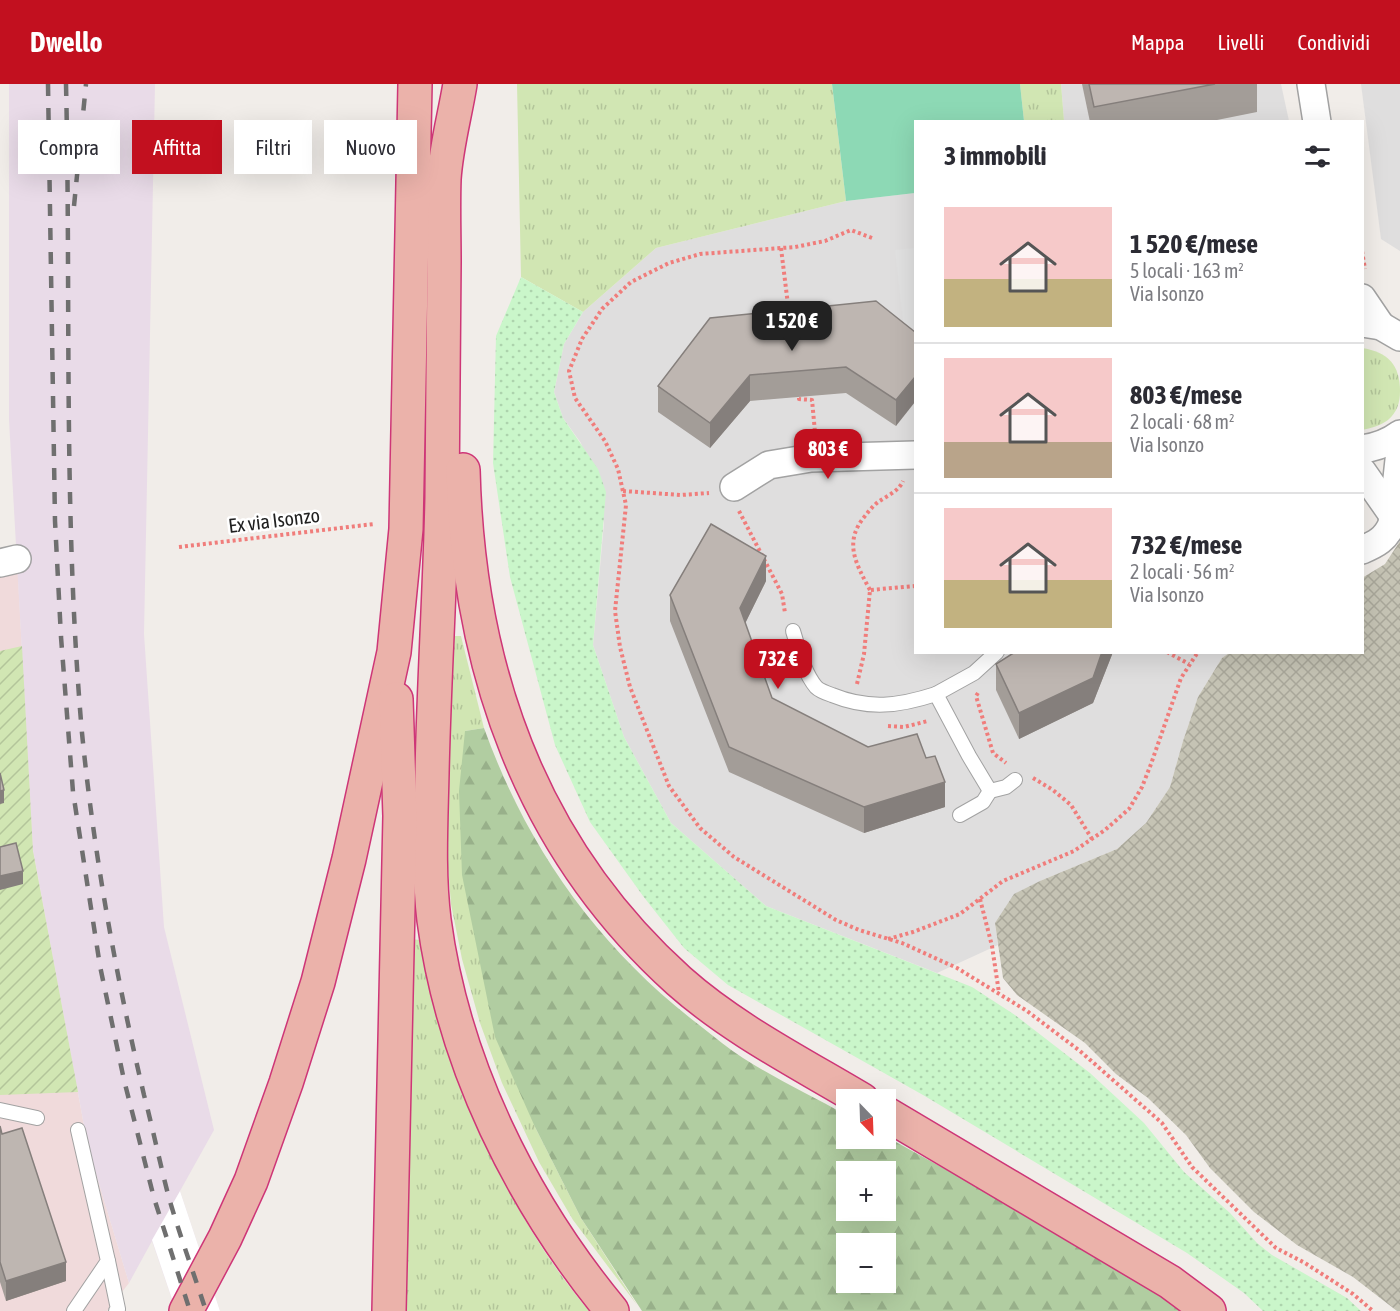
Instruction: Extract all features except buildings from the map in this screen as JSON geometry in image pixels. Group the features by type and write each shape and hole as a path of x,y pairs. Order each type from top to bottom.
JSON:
{"highway":[{"path":"186,1311 225,1238 251,1181 286,1083 318,982 349,860 394,652 406,529 415,84"},
{"path":"460,84 444,176 442,501 434,669 431,827 434,920 444,975 459,1028 479,1087 493,1119 532,1198 564,1248 612,1311"},
{"path":"444,247 461,417 464,516 471,571 489,663 506,724 528,776 552,824 580,870 609,908 680,982 717,1011 759,1039 843,1089"},
{"path":"389,1311 400,816 394,652"},
{"path":"896,1120 1170,1282 1209,1311"}],"street":[{"path":"1311,84 1317,120"},
{"path":"1364,301 1389,332"},
{"path":"1364,448 1376,447 1391,441 1400,434"},
{"path":"1364,549 1383,539 1389,532 1400,451"},
{"path":"736,498 769,465 811,458 911,455"},
{"path":"1364,474 1392,519"}],"lane":[{"path":"792,631 806,672 818,689 853,701 877,706 909,703 936,694 974,673 995,654"},
{"path":"936,694 990,791"},
{"path":"960,815 983,802 990,791 1006,787 1018,774"},
{"path":"0,1110 37,1119"},
{"path":"78,1130 118,1308 116,1311"},
{"path":"74,1311 108,1261"}],"path":[{"path":"872,238 851,230 825,241 781,248 700,254 669,263 631,282 602,309 582,339 569,371 575,398 605,441 618,469 626,505 615,611 620,646 630,687 669,786 700,828 734,857 836,920 859,930 902,943 957,968 1027,1011 1080,1052 1162,1123 1192,1167 1275,1248 1305,1263 1353,1294 1373,1311"},
{"path":"781,248 790,317"},
{"path":"1364,263 1365,269"},
{"path":"798,388 799,399 812,400 815,442"},
{"path":"853,701 864,654 870,590 854,558 853,537 861,521 874,504 901,487 911,455"},
{"path":"736,498 782,594 785,612 783,620"},
{"name":"Ex via Isonzo","path":"179,547 374,524"},
{"path":"870,590 914,586"},
{"path":"1171,654 1190,664"},
{"path":"888,939 960,914 1003,881 1074,851 1129,809 1151,764 1181,678 1197,654"},
{"path":"881,726 904,727 933,719 976,696 983,686"},
{"path":"976,696 993,753 1018,774 1053,790 1071,804 1092,839"},
{"path":"980,900 992,946 999,993"}],"shaded area":[{"path":"9,84 155,84 154,120 132,120 132,174 153,174 144,634 164,927 214,1130 180,1191 220,1311 176,1311 152,1241 129,1283 88,1147 33,850 9,420"},
{"path":"1061,84 1281,84 1289,120 1064,120"},
{"path":"1361,84 1400,84 1400,251 1381,239"},
{"path":"914,193 914,654 1228,654 1222,658 1198,697 1170,787 1146,823 1117,849 1040,881 995,923 998,945 937,973 766,906 671,823 624,737 593,645 604,523 581,443 563,418 554,392 564,344 583,312 656,248 846,201"},
{"path":"914,248 914,328 904,329 895,250"},
{"path":"1400,541 1400,1311 1353,1277 1297,1245 1254,1212 1210,1168 1186,1135 1148,1098 1116,1074 1085,1043 1017,995 1003,978 995,923 1014,894 1117,849 1146,823 1170,787 1198,697 1222,658 1228,654 1364,654 1364,577 1385,564"},
{"path":"17,559 33,851 88,1147 129,1283 107,1311 0,1311 0,563"}],"green space":[{"path":"517,84 832,84 846,201 656,248 583,312 521,277"},
{"path":"832,84 1020,84 1024,120 914,120 914,193 846,201"},
{"path":"1020,84 1061,84 1064,120 1024,120"},
{"path":"521,277 583,312 564,344 554,392 563,418 598,469 606,492 593,645 624,737 671,823 766,906 972,987 1015,1015 1090,1073 1144,1123 1184,1172 1230,1213 1257,1243 1272,1255 1347,1298 1361,1311 1263,1311 1244,1293 1187,1253 923,1095 728,985 684,948 590,822 555,745 510,577 493,463 496,336"},
{"path":"1364,348 1379,353 1391,361 1398,374 1400,391 1397,407 1391,417 1379,425 1364,429"},
{"path":"451,636 461,636 484,728 465,731 535,1127 581,1218 637,1305 573,1220 539,1162 502,1083 480,1023 462,959 451,904 447,854"},
{"path":"22,646 33,851 78,1092 0,1095 0,651"},
{"path":"484,728 522,815 545,856 600,931 631,965 666,997 733,1051 836,1110 836,1149 896,1149 896,1142 1112,1261 1190,1311 642,1311 581,1218 535,1127 495,1037 462,875 459,791 465,731"},
{"path":"411,939 420,940 427,979 446,1043 460,1084 495,1165 538,1241 562,1277 589,1311 404,1311"}],"pier":[{"path":"180,1191 220,1311 176,1311 152,1240"}],"railway":[{"path":"48,84 55,521 73,792 100,966 124,1080 154,1198 190,1311"},
{"path":"66,84 72,571 76,652 87,779 107,915 134,1050 169,1198 206,1311"},
{"path":"74,206 86,84"}]}
